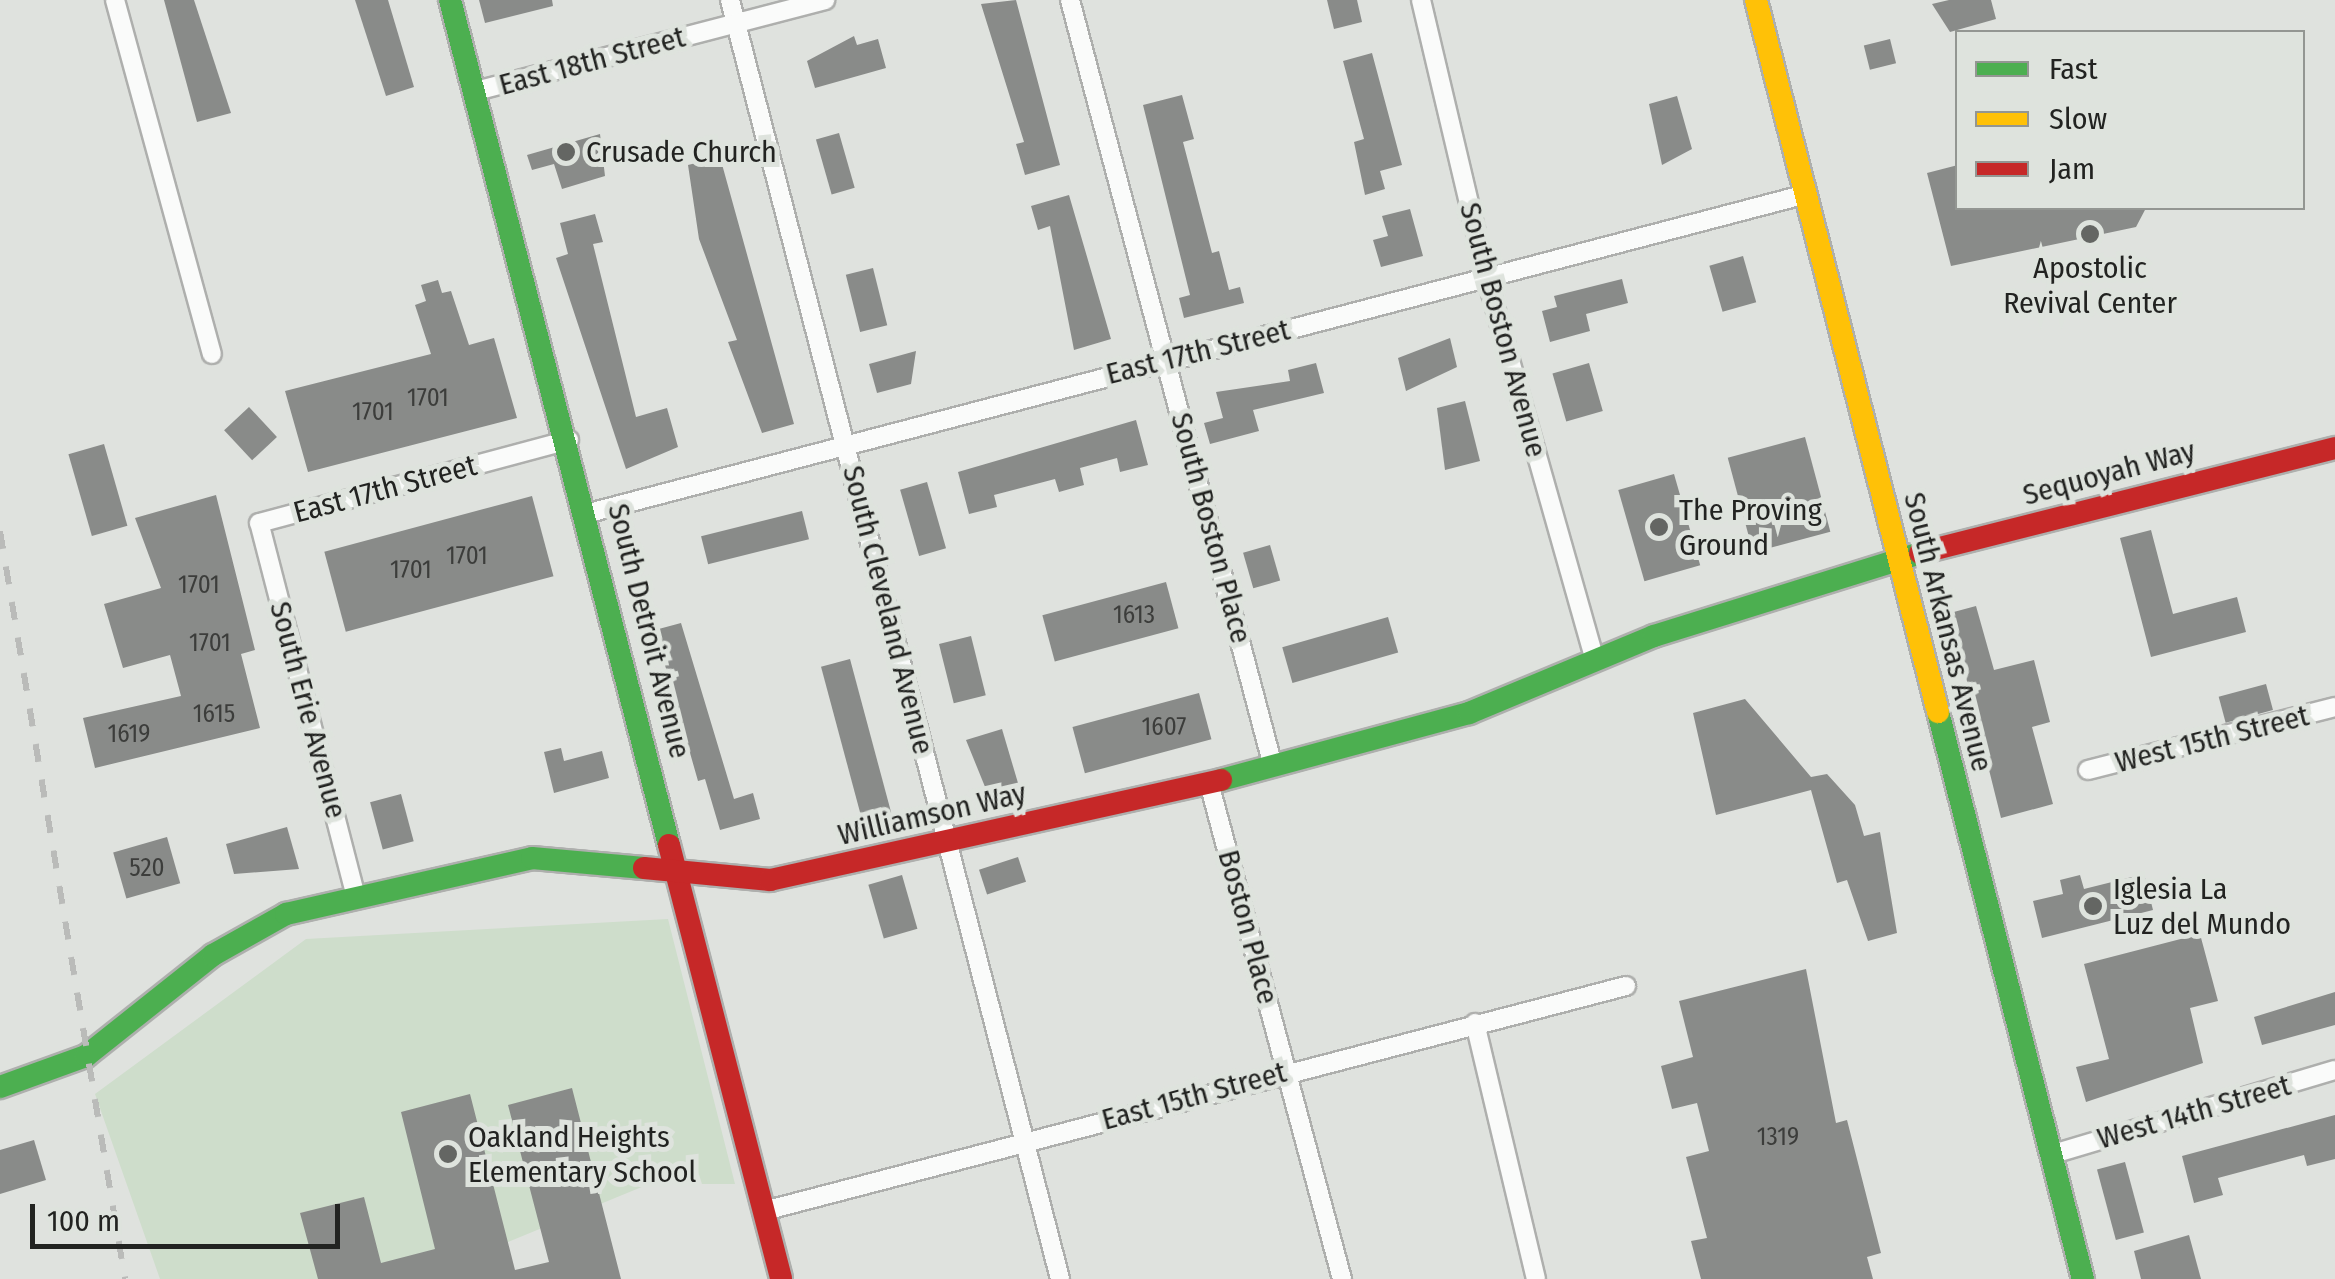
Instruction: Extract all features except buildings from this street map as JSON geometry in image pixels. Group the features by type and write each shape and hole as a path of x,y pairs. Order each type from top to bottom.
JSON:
{"main road":[{"name":"South Detroit Avenue","path":"450,0 589,513 781,1279"},
{"name":"South Arkansas Avenue","path":"1756,0 2083,1279"},
{"name":"Sequoyah Way","path":"1898,560 2335,448"},
{"name":"Williamson Way","path":"0,1086 86,1056 250,932 356,896 532,858 770,880 1209,783 1469,713 1594,657 1898,560"}],"street":[{"path":"115,0 212,354"},
{"name":"South Cleveland Avenue","path":"730,0 848,444 945,841 1028,1142 1060,1279"},
{"name":"East 18th Street","path":"476,91 825,0"},
{"name":"South Boston Place","path":"1070,0 1273,766"},
{"name":"South Boston Avenue","path":"1422,0 1487,279 1594,657"},
{"name":"East 17th Street","path":"589,513 1808,194"},
{"name":"East 17th Street","path":"259,523 569,440"},
{"name":"South Erie Avenue","path":"259,523 356,896"},
{"name":"West 15th Street","path":"2088,770 2335,707"},
{"name":"Boston Place","path":"1209,783 1288,1071"},
{"name":"East 15th Street","path":"764,1211 1288,1071 1626,986"},
{"path":"1475,1023 1536,1279"},
{"name":"West 14th Street","path":"2052,1154 2335,1070"},
{"path":"1288,1071 1342,1279"}],"green space":[{"path":"668,919 735,1184 649,1184 418,1279 160,1279 95,1094 306,939"}],"railway":[{"path":"0,531 125,1279"}],"traffic: fast":[{"path":"450,0 669,845"},
{"path":"1221,780 1469,713 1654,636 1920,553"},
{"path":"1938,712 2083,1279"},
{"path":"0,1087 86,1056 213,955 286,914 532,858 644,868"}],"traffic: slow":[{"path":"1756,0 1938,712"}],"traffic: jam":[{"path":"1920,553 2335,448"},
{"path":"644,868 770,880 1221,780"},
{"path":"669,845 781,1279"}],"place":[{"name":"Crusade Church","path":"566,152"},
{"name":"Apostolic Revival Center","path":"2090,234"},
{"name":"The Proving Ground","path":"1659,527"},
{"name":"Iglesia La Luz del Mundo","path":"2093,906"},
{"name":"Oakland Heights Elementary School","path":"448,1154"}]}
